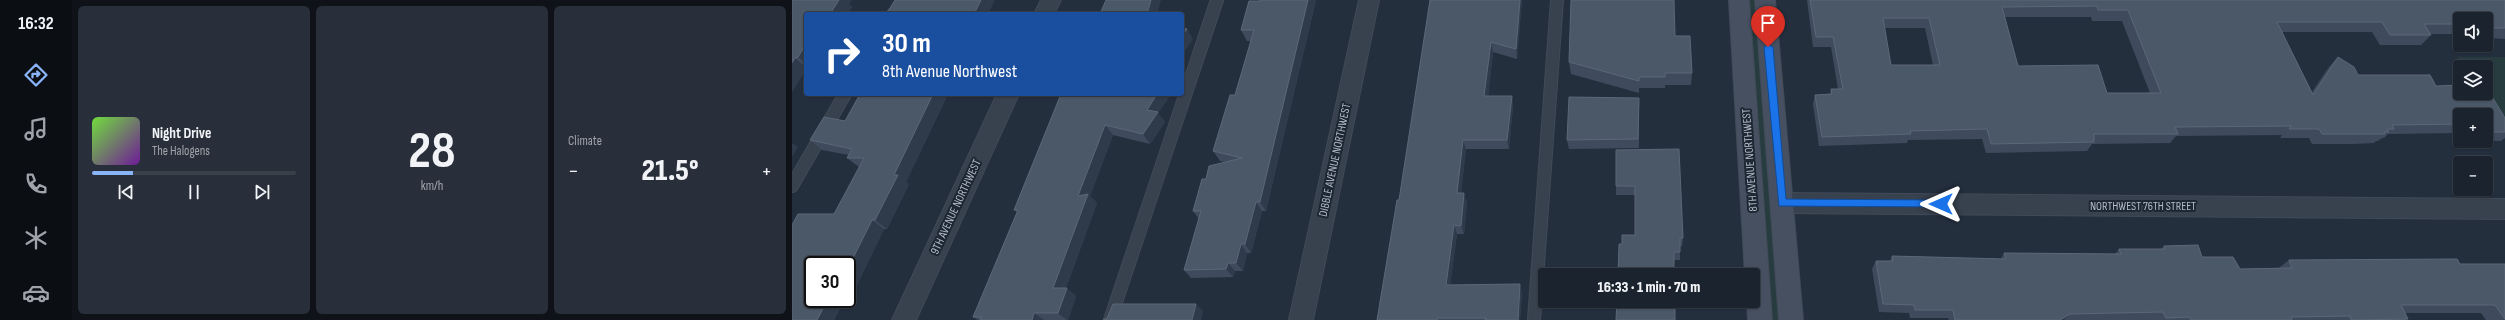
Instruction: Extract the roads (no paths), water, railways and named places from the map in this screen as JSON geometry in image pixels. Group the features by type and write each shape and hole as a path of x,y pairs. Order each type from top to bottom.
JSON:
{"main road":[{"name":"8TH AVENUE NORTHWEST","path":"1739,0 1760,320"},
{"path":"1764,0 1791,320"}],"street":[{"path":"1045,12 1051,0"},
{"name":"DIBBLE AVENUE NORTHWEST","path":"1302,320 1370,0"},
{"name":"9TH AVENUE NORTHWEST","path":"904,320 1007,96"},
{"name":"NORTHWEST 76TH STREET","path":"1782,203 2505,209"}],"lane":[{"path":"1110,320 1217,0"},
{"path":"1534,320 1557,0"},
{"path":"792,186 844,96"}]}
